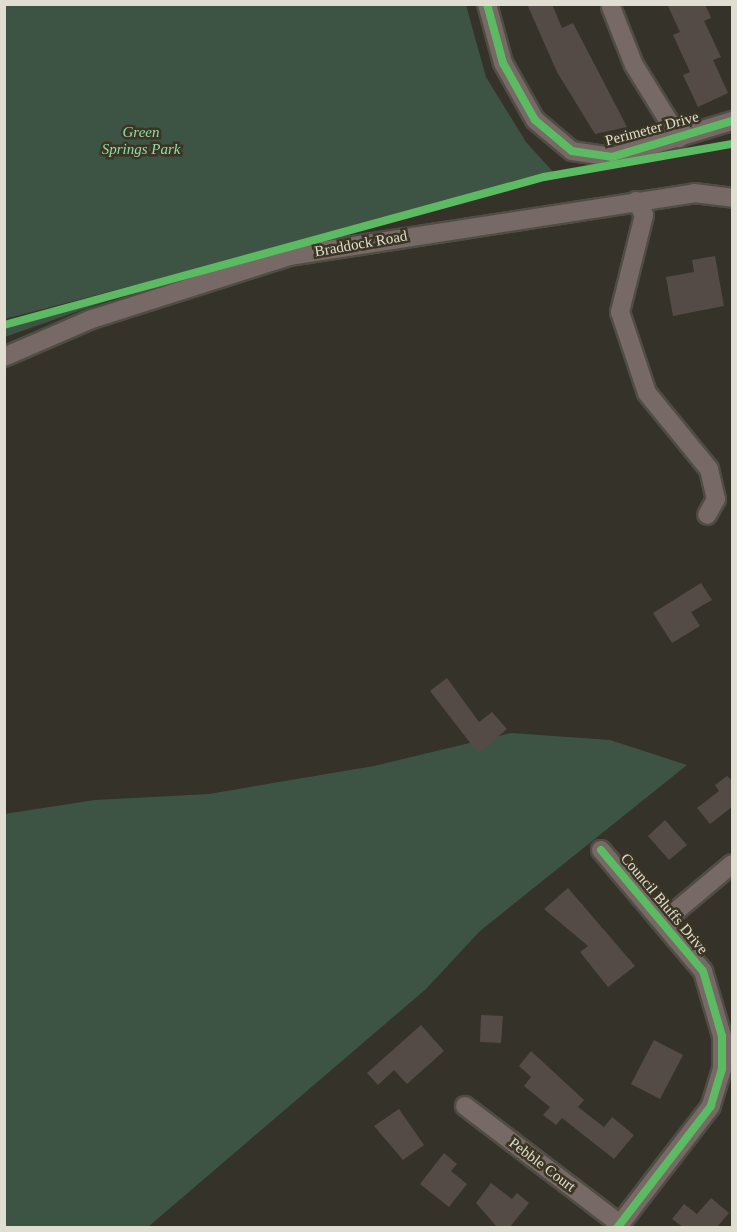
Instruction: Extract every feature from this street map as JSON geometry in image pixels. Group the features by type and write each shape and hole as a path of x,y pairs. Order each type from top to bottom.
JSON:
{"street":[{"name":"Perimeter Drive","path":"487,4 503,63 535,120 560,143 589,156 612,157 732,121"},
{"path":"610,5 634,65 679,138"},
{"name":"Braddock Road","path":"4,357 92,319 289,256 694,193 732,198"},
{"path":"636,201 644,215 620,312 647,393 709,469 716,499 707,515"},
{"name":"Council Bluffs Drive","path":"601,850 704,971 717,1002 722,1069 711,1106 618,1226"},
{"path":"663,922 732,864"},
{"name":"Pebble Court","path":"465,1106 618,1226"}],"green space":[{"name":"Green Springs Park","path":"5,4 466,5 486,77 526,142 556,175 5,319"},
{"path":"146,287 141,289 5,337 5,326"},
{"path":"511,733 610,740 687,765 480,931 426,989 148,1227 5,1227 4,814 95,800 209,794 374,766"}],"building":[{"path":"527,4 552,4 562,28 573,23 627,127 595,134 557,72"},
{"path":"667,4 705,4 711,18 704,21 721,57 713,60 728,93 698,107 683,75 690,72 673,35 680,32"},
{"path":"715,256 724,306 673,316 666,277 694,272 692,260"},
{"path":"701,583 712,600 691,612 700,626 672,643 653,613"},
{"path":"447,678 479,722 492,712 507,729 478,753 430,691"},
{"path":"727,776 732,780 732,807 710,824 697,808 719,791 715,785"},
{"path":"665,820 687,845 669,860 648,836"},
{"path":"568,888 635,966 608,987 580,952 588,946 544,909"},
{"path":"481,1015 503,1016 501,1043 480,1042"},
{"path":"421,1025 444,1051 407,1084 394,1070 378,1085 367,1073"},
{"path":"654,1040 683,1055 660,1099 631,1084"},
{"path":"531,1051 584,1100 578,1107 604,1127 612,1117 634,1135 614,1159 562,1118 556,1125 543,1115 550,1107 524,1086 531,1077 519,1066"},
{"path":"399,1109 424,1145 403,1160 374,1126"},
{"path":"444,1153 457,1164 451,1171 467,1184 449,1207 420,1184"},
{"path":"491,1183 512,1199 517,1193 529,1203 510,1227 497,1227 476,1203"},
{"path":"711,1198 729,1213 717,1227 683,1227 672,1219 684,1204 697,1214"}],"cycle path":[{"path":"487,4 503,63 535,120 572,151 612,157 732,121"},
{"path":"4,325 544,177 732,144"},
{"path":"601,850 703,971 722,1036 722,1069 711,1106 617,1228"}]}
